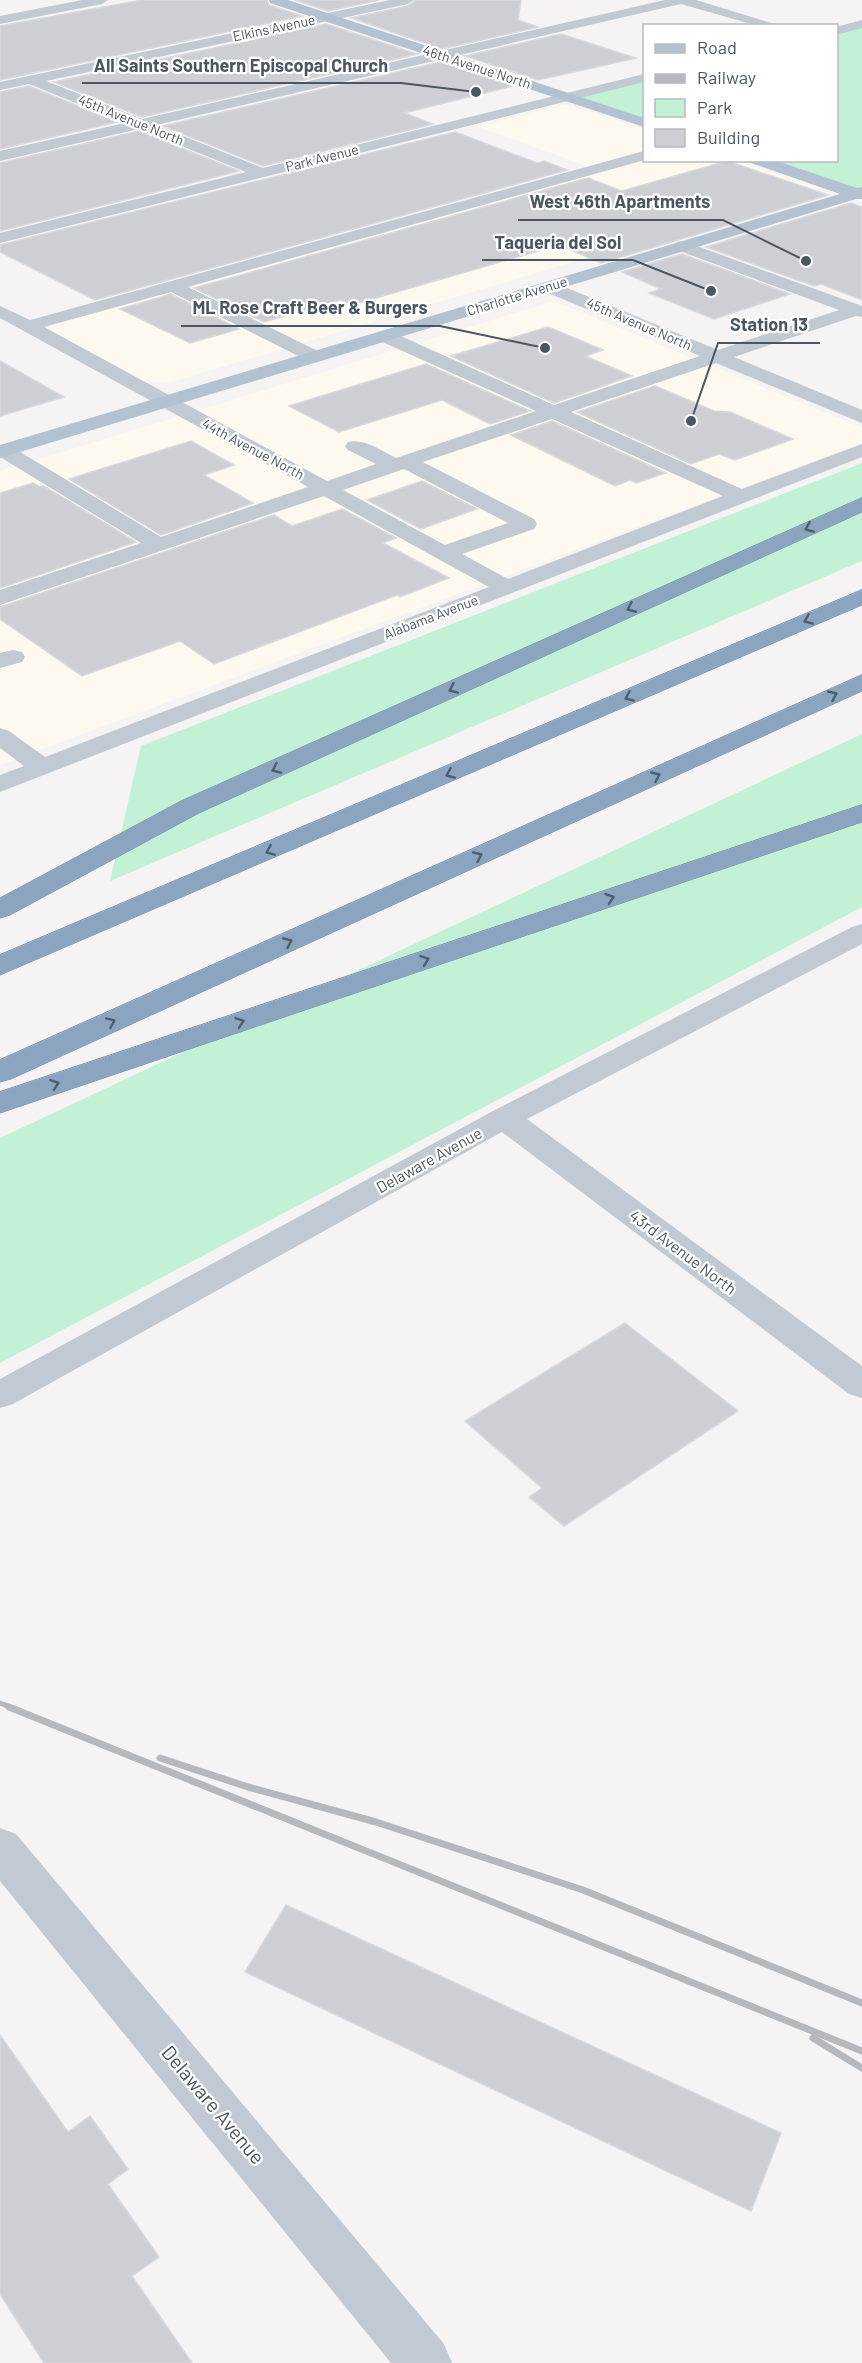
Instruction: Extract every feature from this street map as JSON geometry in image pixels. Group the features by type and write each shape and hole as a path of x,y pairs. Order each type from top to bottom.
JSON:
{"highway":[{"path":"0,909 190,807 862,504"},
{"path":"0,966 862,597"},
{"path":"0,1072 862,682"},
{"path":"0,1102 862,813"}],"main road":[{"name":"46th Avenue North","path":"275,0 643,122"},
{"path":"763,162 860,194"},
{"name":"Charlotte Avenue","path":"3,452 860,194"}],"street":[{"path":"0,20 102,0"},
{"name":"Elkins Avenue","path":"0,86 408,0"},
{"path":"0,156 682,0 769,24"},
{"path":"838,31 862,24"},
{"name":"45th Avenue North","path":"10,71 262,173"},
{"name":"Park Avenue","path":"0,238 643,78"},
{"path":"28,326 643,157"},
{"path":"683,246 859,311"},
{"path":"172,286 315,357"},
{"name":"45th Avenue North","path":"549,287 862,417"},
{"name":"44th Avenue North","path":"0,311 506,587"},
{"path":"0,598 554,411 859,311"},
{"path":"385,336 740,496"},
{"path":"355,446 400,464 526,524 444,553"},
{"name":"Alabama Avenue","path":"0,784 862,450"},
{"path":"3,452 159,544"},
{"path":"0,736 43,768"},
{"name":"Delaware Avenue","path":"0,1395 504,1119 862,933"},
{"name":"43rd Avenue North","path":"504,1119 855,1370"},
{"name":"Delaware Avenue","path":"0,1848 425,2363"}],"shaded area":[{"path":"564,104 643,129 643,162 741,162 820,188 163,383 144,382 41,325 601,171 476,126"},
{"path":"554,301 862,428 862,443 0,765 0,471"}],"green space":[{"path":"862,24 862,192 760,162 838,162 838,31"},
{"path":"643,78 643,123 568,97"},
{"path":"862,463 862,561 110,881 141,746"},
{"path":"862,734 862,907 0,1363 0,1138"}],"building":[{"path":"142,0 267,0 269,5 302,16 0,80 0,26"},
{"path":"295,0 379,0 328,11"},
{"path":"416,0 521,0 518,20 538,27 442,49 351,18 408,6"},
{"path":"326,24 417,54 142,117 54,82"},
{"path":"561,34 636,58 538,80 465,56"},
{"path":"440,62 513,86 404,113 433,124 263,166 163,126"},
{"path":"29,86 117,122 0,149 0,92"},
{"path":"139,131 239,171 0,231 0,163"},
{"path":"455,132 537,163 544,161 567,170 95,300 0,252 0,245"},
{"path":"730,162 828,195 601,263 559,245 352,305 341,300 264,322 194,288 588,178 622,191"},
{"path":"851,203 862,207 862,300 821,284 814,286 706,247"},
{"path":"682,254 790,294 714,319 649,293 661,289 622,272"},
{"path":"171,294 239,329 190,343 120,309"},
{"path":"548,327 603,350 585,356 632,376 554,403 451,356"},
{"path":"0,361 64,397 0,416"},
{"path":"426,364 530,411 490,424 442,400 339,432 289,406"},
{"path":"655,386 714,411 730,412 793,439 735,460 719,454 691,464 577,412"},
{"path":"552,421 666,473 636,483 630,480 615,486 511,435"},
{"path":"191,441 234,465 204,475 253,503 161,535 69,479"},
{"path":"422,481 477,509 421,529 367,500"},
{"path":"33,483 40,487 44,486 136,542 0,588 0,493"},
{"path":"342,509 396,538 383,543 449,578 400,597 397,595 214,664 180,641 82,676 0,619 0,607 274,515 292,526"},
{"path":"625,1323 738,1411 564,1526 529,1497 542,1488 465,1421"},
{"path":"286,1905 781,2133 751,2211 245,1972"},
{"path":"0,2035 68,2132 90,2116 128,2169 108,2184 159,2257 132,2276 192,2363 44,2363 0,2294"}],"railway":[{"path":"0,1703 13,1708"},
{"path":"9,1707 862,2051"},
{"path":"160,1758 248,1787 376,1822 583,1890 862,2003"},
{"path":"813,2038 862,2068"}],"place":[{"name":"All Saints Southern Episcopal Church","path":"476,92"},
{"name":"West 46th Apartments","path":"806,261"},
{"name":"Taqueria del Sol","path":"711,291"},
{"name":"ML Rose Craft Beer & Burgers","path":"545,348"},
{"name":"Station 13","path":"691,421"}]}
